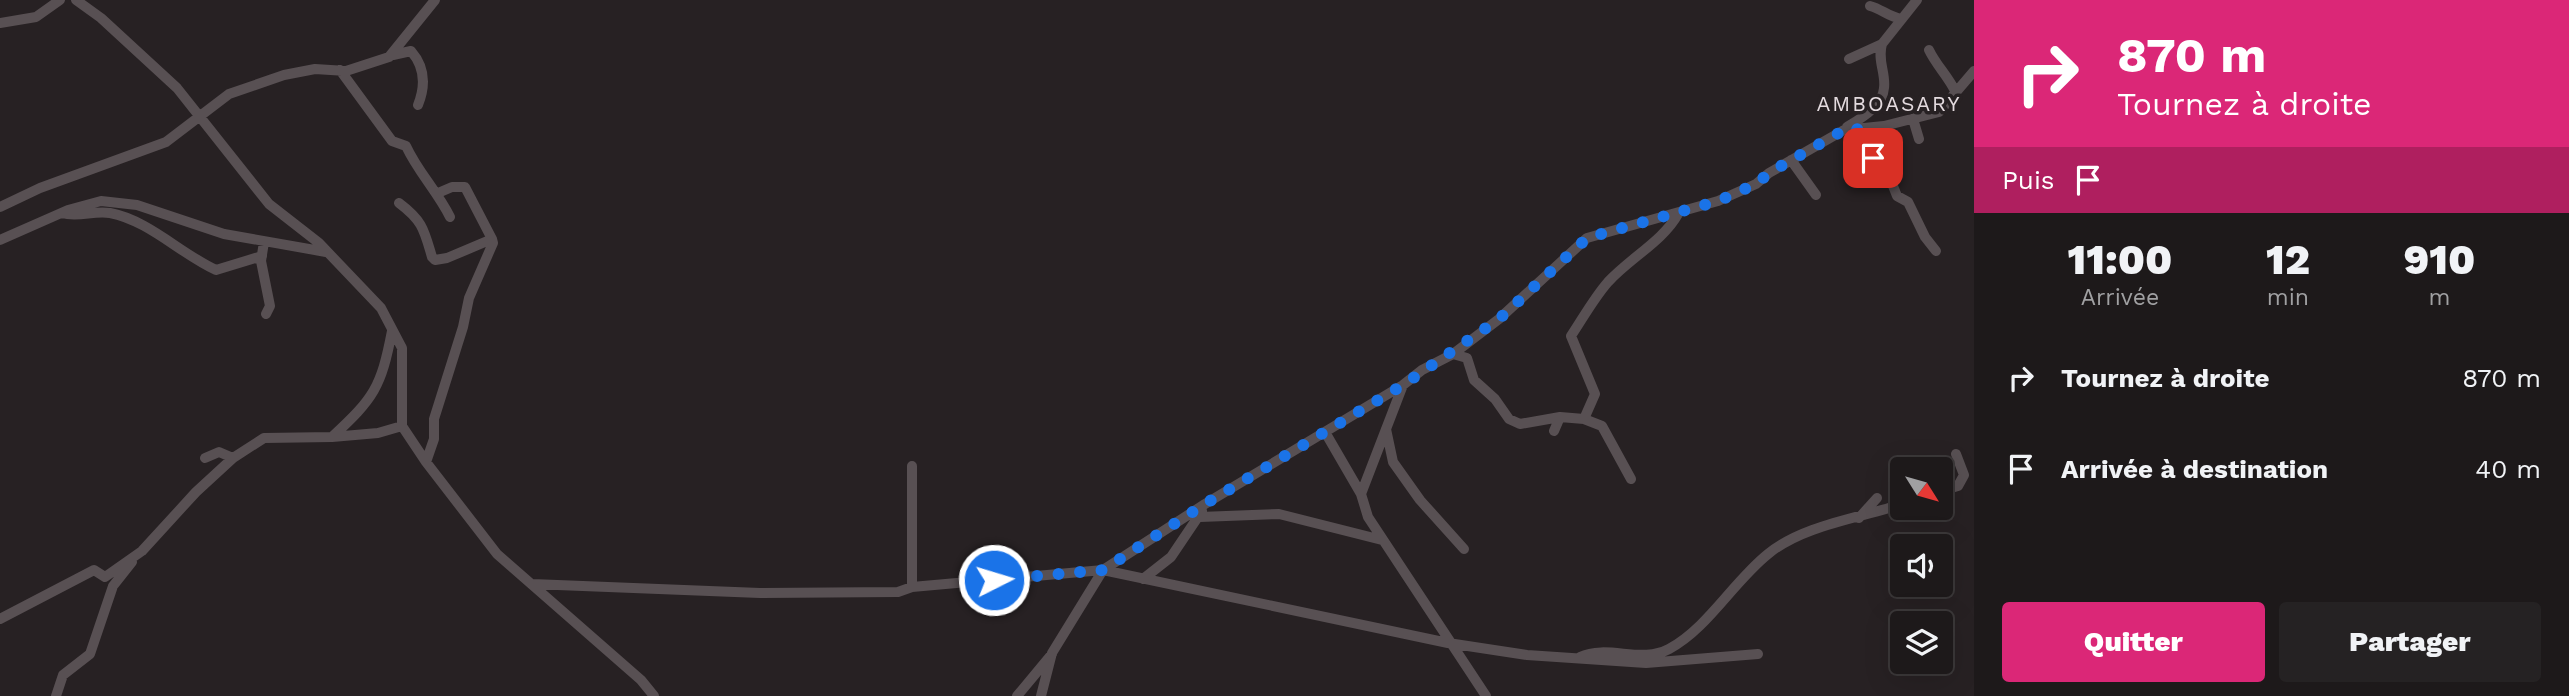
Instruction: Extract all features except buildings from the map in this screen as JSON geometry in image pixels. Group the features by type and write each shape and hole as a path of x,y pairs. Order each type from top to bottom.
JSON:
{"street":[{"path":"0,23 36,17 60,0"},
{"path":"76,0 101,18 177,88 270,204 319,243 381,308 402,348 402,426 426,462 497,554 641,680 654,696"},
{"path":"389,57 435,0"},
{"path":"1017,696 1052,653 1103,570 1205,504 1403,385 1422,370 1453,354 1499,319 1587,238 1678,214 1756,184 1864,117 1880,100 1884,89 1880,53 1882,44 1917,0"},
{"path":"1870,6 1882,9 1891,17 1902,19"},
{"path":"1849,59 1882,44"},
{"path":"1929,50 1955,91 1951,102"},
{"path":"0,207 40,188 166,142 229,94 284,75 315,69 340,70 411,51 424,73 418,105"},
{"path":"340,70 392,141 406,146 418,172 439,193 450,217"},
{"path":"1844,130 1939,112 1951,102 1974,71"},
{"path":"1913,118 1919,139"},
{"path":"1857,128 1860,143 1887,171 1898,196 1909,202 1924,237 1936,251"},
{"path":"1791,160 1816,195"},
{"path":"426,462 434,439 434,419 463,327 469,298 488,258 492,239 465,187 452,187 439,193"},
{"path":"0,240 61,213 101,201 137,205 224,234 326,252"},
{"path":"399,203 414,214 427,234 435,260 447,258 492,239"},
{"path":"61,213 73,216 108,212 129,219 216,270 262,256"},
{"path":"1584,419 1595,394 1571,336 1606,284 1633,257 1671,227 1678,214"},
{"path":"264,242 262,256 267,278 264,287 270,306 266,314"},
{"path":"332,437 365,407 377,389 385,369 393,330"},
{"path":"1453,354 1467,358 1474,380 1495,399 1509,419 1520,424 1560,416 1584,419 1602,426 1631,478"},
{"path":"1361,494 1403,385"},
{"path":"1554,430 1560,416"},
{"path":"56,696 63,675 90,654 113,586 196,492 233,458 264,438 378,433 402,426"},
{"path":"1385,427 1393,462 1420,500 1464,549"},
{"path":"1325,432 1361,494 1368,517 1382,540 1448,643 1486,696"},
{"path":"205,458 219,452 233,458"},
{"path":"1953,487 1958,485 1964,475 1956,454"},
{"path":"912,466 912,587"},
{"path":"1858,519 1877,499"},
{"path":"1143,579 1171,557 1205,504"},
{"path":"1576,658 1590,652 1647,655 1666,651 1688,637 1725,594 1769,552 1819,529 1890,508"},
{"path":"1199,517 1279,514 1382,540"},
{"path":"0,619 94,570 105,577 142,551"},
{"path":"532,584 760,593 898,592 912,587 1103,570 1448,643 1527,656 1646,663 1758,654"},
{"path":"1041,696 1052,653"}],"district":[{"name":"AMBOASARY","path":"1889,103"}],"route":[{"path":"994,580 1103,570 1205,504 1403,385 1422,370 1453,354 1499,319 1587,238 1718,201 1756,184 1769,173 1844,130 1857,128 1860,143 1873,158"}]}
